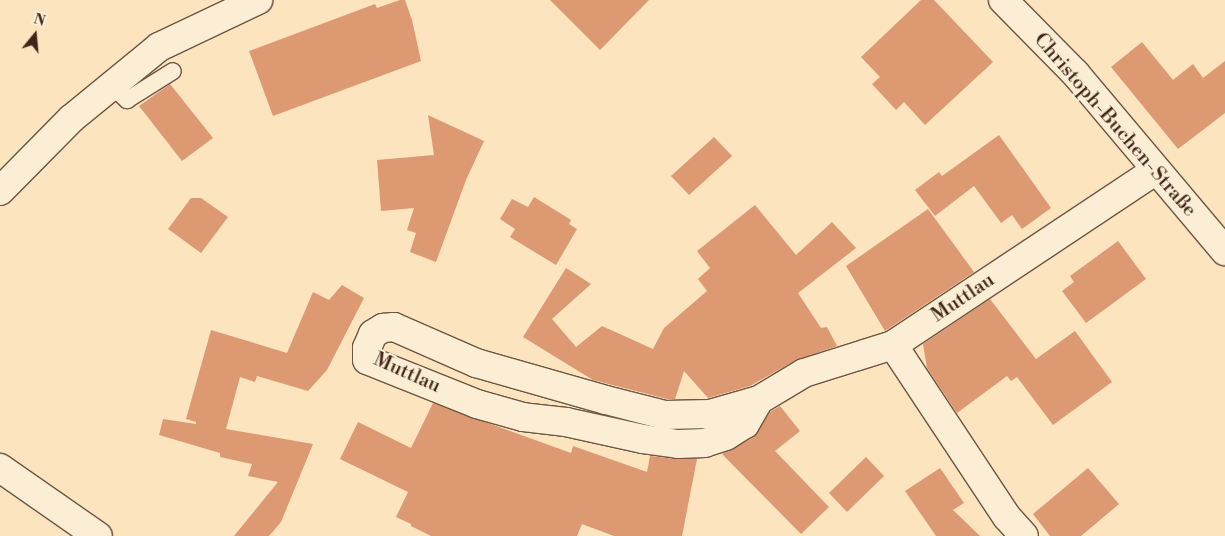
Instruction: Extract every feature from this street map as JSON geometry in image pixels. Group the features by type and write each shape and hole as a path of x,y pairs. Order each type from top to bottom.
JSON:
{"street":[{"path":"0,191 71,118 159,48 258,0"},
{"name":"Christoph-Buchen-Straße","path":"1003,0 1075,73 1155,171 1225,251"},
{"name":"Muttlau","path":"759,400 745,424 726,436 705,442 678,444 566,422 523,417 477,404 367,360 367,348 373,334 383,328 394,327 476,363 606,400 665,414 710,414 759,400 804,373 893,345 1155,171"},
{"path":"893,345 1007,517 1024,536"},
{"path":"0,468 98,536"}],"lane":[{"path":"112,86 127,100 173,72"}],"building":[{"path":"405,0 412,20 421,61 273,116 249,51 375,4 377,8"},
{"path":"550,0 649,0 600,50"},
{"path":"921,0 934,0 993,62 925,125 904,102 896,110 872,84 880,77 861,57"},
{"path":"1142,42 1173,80 1193,64 1203,78 1225,61 1225,113 1178,149 1111,67"},
{"path":"170,84 213,138 182,161 139,106"},
{"path":"428,115 484,141 466,180 436,262 410,252 416,233 407,230 414,208 381,211 377,160 434,155"},
{"path":"999,135 1051,208 1022,229 1012,215 1001,223 974,186 935,216 915,190 939,172 942,176"},
{"path":"714,137 732,156 689,195 671,176"},
{"path":"534,197 571,220 569,224 577,229 556,265 510,237 515,229 500,219 512,199 528,207"},
{"path":"191,198 201,198 228,217 201,253 168,229"},
{"path":"755,205 796,255 832,222 856,248 798,293 821,328 827,327 837,346 796,360 750,386 708,398 684,371 675,399 667,399 593,380 523,337 566,268 591,284 552,319 576,347 602,326 653,349 664,328 707,291 698,279 710,268 697,251"},
{"path":"928,209 974,272 885,331 846,266"},
{"path":"1118,241 1146,279 1086,323 1062,291 1074,282 1070,276"},
{"path":"342,285 364,298 327,370 308,391 257,376 255,382 240,377 226,429 313,444 281,522 269,536 234,536 278,482 248,476 252,464 220,457 220,453 159,435 163,419 196,424 196,422 186,419 211,330 287,353 313,292 329,300"},
{"path":"990,299 1036,359 1075,331 1112,382 1053,425 1017,377 1011,381 1007,376 957,413 927,368 923,344"},
{"path":"433,403 571,453 573,446 647,472 650,456 697,459 682,536 614,536 582,524 577,536 431,536 411,526 411,524 396,517 408,492 340,459 358,422 411,448"},
{"path":"780,406 800,431 775,451 829,507 801,534 722,454 754,437 770,412"},
{"path":"866,457 884,476 847,512 829,493"},
{"path":"940,468 964,503 953,510 980,536 936,536 905,491"},
{"path":"1088,468 1119,504 1081,536 1050,536 1033,514"}]}
